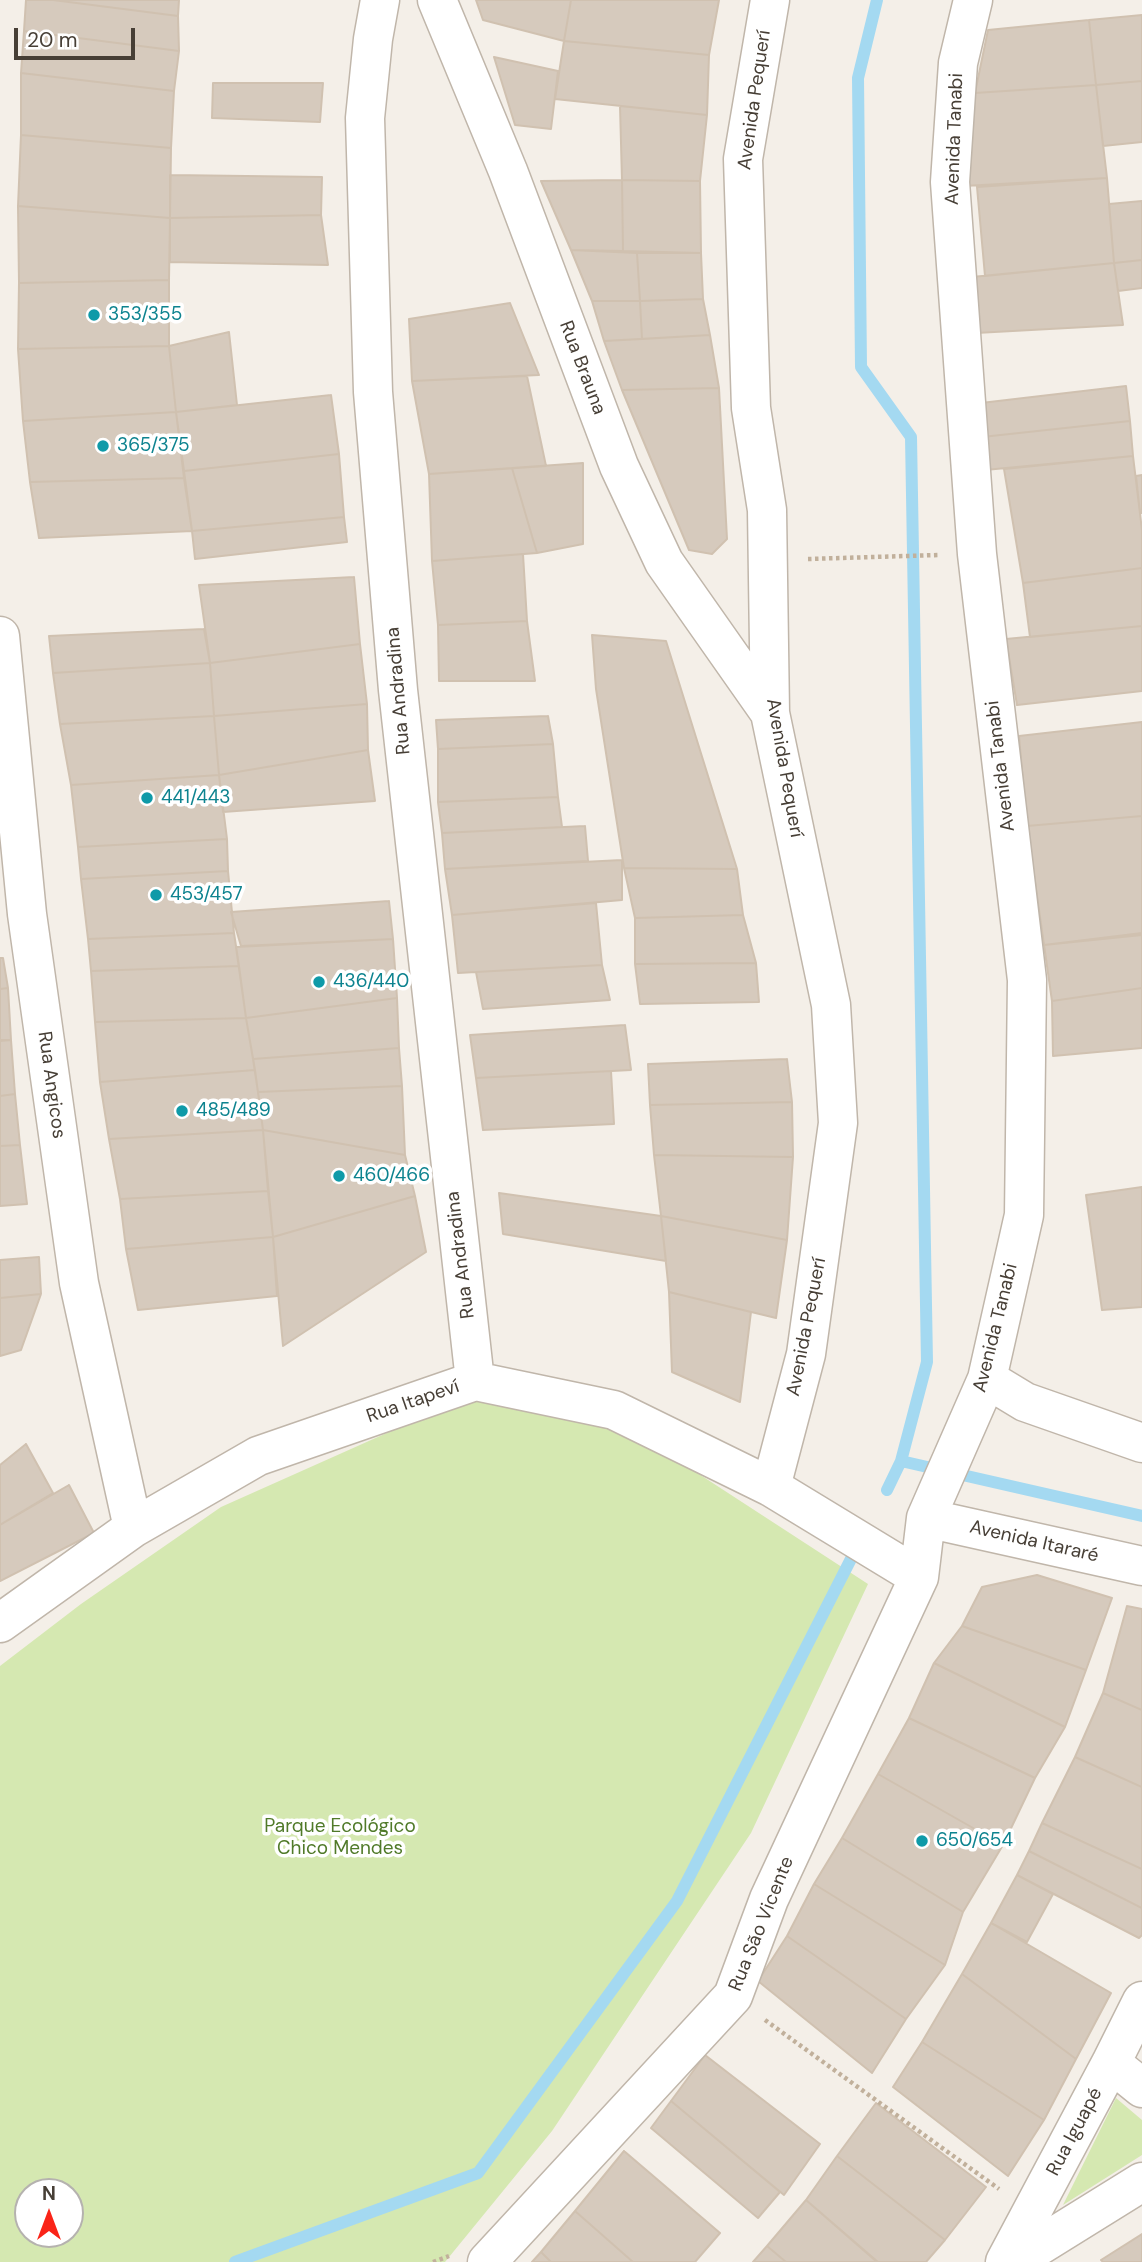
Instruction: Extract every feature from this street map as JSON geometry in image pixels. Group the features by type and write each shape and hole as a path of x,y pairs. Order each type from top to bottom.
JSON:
{"street":[{"name":"Rua Andradina","path":"380,0 365,118 373,392 398,690 475,1381"},
{"name":"Rua Brauna","path":"437,0 508,171 619,466 664,562 770,713"},
{"name":"Avenida Pequerí","path":"770,0 743,159 751,408 767,510 770,713 831,1005 838,1123 806,1354 771,1487"},
{"name":"Avenida Tanabi","path":"926,1518 987,1379 1024,1215 1027,980 977,554 950,182 958,63 973,0"},
{"name":"Rua Angicos","path":"0,636 27,914 79,1283 133,1528"},
{"path":"987,1379 1025,1402 1142,1443"},
{"name":"Rua Itapeví","path":"0,1623 133,1528 258,1456 475,1381 614,1410 771,1487 919,1577"},
{"name":"Avenida Itararé","path":"926,1518 1142,1566"},
{"name":"Rua São Vicente","path":"487,2262 733,1996 769,1899 919,1577 926,1518"},
{"name":"Rua Iguapé","path":"1004,2262 1142,2001"},
{"path":"1111,2063 1142,2088"},
{"path":"1013,2262 1142,2182"}],"path":[{"path":"796,560 977,554"},
{"path":"733,1996 1032,2212"}],"green space":[{"name":"Parque Ecológico Chico Mendes","path":"520,1398 622,1424 868,1584 751,1833 552,2131 445,2262 0,2262 0,1666 81,1604 221,1507 454,1403"},
{"path":"1116,2098 1142,2120 1142,2155 1063,2205"}],"building":[{"path":"26,0 53,0 178,16 179,51 24,31"},
{"path":"53,0 179,0 178,16"},
{"path":"476,0 571,0 564,41 483,20"},
{"path":"571,0 719,0 709,55 564,41"},
{"path":"1142,15 1142,81 1096,85 1089,20"},
{"path":"1089,20 1096,85 975,93 988,30"},
{"path":"24,31 179,51 174,91 21,73"},
{"path":"564,41 709,55 707,115 555,99"},
{"path":"494,57 558,71 551,129 515,125"},
{"path":"21,73 174,91 171,148 21,135"},
{"path":"1142,81 1142,142 1103,146 1096,85"},
{"path":"213,83 323,83 320,122 212,118"},
{"path":"1096,85 1107,178 964,186 975,93"},
{"path":"620,106 707,115 700,181 622,180"},
{"path":"21,135 171,148 170,218 18,206"},
{"path":"170,175 322,177 321,215 170,218"},
{"path":"1107,178 1114,263 985,276 977,187"},
{"path":"622,180 623,251 571,250 541,181"},
{"path":"622,180 700,181 701,253 623,251"},
{"path":"1142,201 1142,260 1114,263 1109,204"},
{"path":"18,206 170,218 169,280 19,283"},
{"path":"321,215 328,265 170,262 170,218"},
{"path":"571,250 637,253 640,301 592,301"},
{"path":"637,253 701,253 703,299 640,301"},
{"path":"1142,260 1142,288 1118,291 1114,263"},
{"path":"1114,263 1123,325 976,333 972,277"},
{"name":"353/355","path":"169,280 169,346 18,349 19,283"},
{"path":"703,299 710,335 642,339 640,301"},
{"path":"592,301 640,301 642,339 604,341"},
{"path":"510,303 539,375 412,381 409,319"},
{"path":"229,332 237,405 176,412 169,346"},
{"path":"710,335 719,388 622,390 604,341"},
{"path":"169,346 176,412 23,421 18,349"},
{"path":"527,376 546,466 429,474 412,381"},
{"path":"1126,386 1130,421 982,437 981,403"},
{"path":"719,388 727,539 712,554 689,550 622,390"},
{"path":"331,395 339,454 184,471 176,412"},
{"name":"365/375","path":"176,412 184,478 30,482 23,421"},
{"path":"1130,421 1133,456 985,470 982,437"},
{"path":"339,454 344,517 192,531 184,471"},
{"path":"1133,456 1142,530 1142,568 1023,583 1004,469"},
{"path":"583,463 583,544 537,553 512,468"},
{"path":"512,468 537,553 432,561 429,474"},
{"path":"1142,475 1142,513 1140,513 1136,476"},
{"path":"184,478 192,531 39,538 30,482"},
{"path":"344,517 347,542 195,559 192,531"},
{"path":"523,554 527,621 438,625 432,561"},
{"path":"1142,568 1142,626 1030,637 1023,583"},
{"path":"354,577 360,644 210,663 199,585"},
{"path":"527,621 535,681 439,681 438,625"},
{"path":"1142,626 1142,691 1017,705 1006,639"},
{"path":"204,629 210,663 53,673 49,636"},
{"path":"592,635 666,641 737,869 624,868 596,689"},
{"path":"360,644 367,704 214,716 210,663"},
{"path":"210,663 214,716 60,724 53,673"},
{"path":"367,704 368,750 219,775 214,716"},
{"path":"214,716 219,775 71,785 60,724"},
{"path":"548,716 553,744 438,749 436,720"},
{"path":"1142,722 1142,816 1027,826 1019,736"},
{"path":"553,744 558,797 438,802 438,749"},
{"path":"368,750 375,801 223,812 219,775"},
{"name":"441/443","path":"219,775 227,839 78,847 71,785"},
{"path":"558,797 562,827 442,833 438,802"},
{"path":"1142,816 1142,933 1044,945 1027,826"},
{"path":"585,826 588,861 445,869 442,833"},
{"path":"227,839 228,871 81,879 78,847"},
{"path":"622,860 622,900 452,915 445,869"},
{"path":"624,868 737,869 743,915 635,918"},
{"name":"453/457","path":"228,871 234,933 88,939 81,879"},
{"path":"389,901 393,939 241,946 231,912"},
{"path":"596,903 602,965 458,973 452,915"},
{"path":"743,915 756,963 635,964 635,918"},
{"path":"234,933 239,966 91,971 88,939"},
{"path":"1142,935 1142,988 1052,1001 1044,945"},
{"name":"436/440","path":"393,939 397,998 246,1018 236,947"},
{"path":"0,958 3,958 8,988 0,989"},
{"path":"756,963 759,1002 640,1004 635,964"},
{"path":"602,965 610,1000 483,1009 476,972"},
{"path":"239,966 246,1018 95,1022 91,971"},
{"path":"8,988 11,1040 0,1040 0,989"},
{"path":"1142,988 1142,1048 1053,1056 1052,1001"},
{"path":"397,998 399,1048 253,1059 246,1018"},
{"path":"246,1018 255,1070 100,1082 95,1022"},
{"path":"625,1025 631,1070 476,1078 470,1035"},
{"path":"11,1040 15,1094 0,1096 0,1041"},
{"path":"399,1048 402,1086 258,1092 253,1059"},
{"path":"787,1059 792,1102 650,1105 648,1064"},
{"name":"485/489","path":"255,1070 263,1130 109,1139 100,1082"},
{"path":"611,1071 614,1124 483,1130 476,1078"},
{"path":"402,1086 405,1155 263,1130 258,1092"},
{"path":"15,1094 20,1145 0,1146 0,1096"},
{"path":"792,1102 793,1157 654,1155 650,1105"},
{"path":"263,1130 268,1191 120,1199 109,1139"},
{"name":"460/466","path":"263,1130 405,1155 415,1196 273,1237"},
{"path":"20,1145 27,1204 0,1206 0,1146"},
{"path":"654,1155 793,1157 787,1240 661,1216"},
{"path":"1142,1187 1142,1307 1102,1310 1086,1195"},
{"path":"268,1191 273,1237 126,1249 120,1199"},
{"path":"499,1193 661,1216 666,1261 503,1234"},
{"path":"415,1196 426,1252 283,1346 273,1237"},
{"path":"661,1216 787,1240 776,1318 669,1292"},
{"path":"273,1237 277,1296 138,1310 126,1249"},
{"path":"39,1257 41,1294 0,1298 0,1260"},
{"path":"669,1292 751,1312 740,1402 672,1372"},
{"path":"41,1294 21,1350 0,1356 0,1298"},
{"path":"26,1444 53,1493 0,1525 0,1465"},
{"path":"69,1485 94,1533 0,1581 0,1525"},
{"path":"1037,1575 1112,1598 1086,1670 962,1626 982,1587"},
{"path":"1127,1606 1142,1609 1142,1710 1103,1693"},
{"path":"962,1626 1086,1670 1065,1727 934,1663"},
{"path":"934,1663 1065,1727 1035,1778 909,1718"},
{"path":"1103,1693 1142,1710 1142,1787 1075,1757"},
{"path":"909,1718 1035,1778 1003,1845 878,1774"},
{"path":"1075,1757 1142,1787 1142,1869 1042,1823"},
{"name":"650/654","path":"878,1774 1003,1845 963,1912 842,1838"},
{"path":"1042,1823 1142,1869 1142,1908 1029,1851"},
{"path":"842,1838 963,1912 945,1965 814,1884"},
{"path":"1029,1851 1142,1908 1142,1935 1139,1938 1017,1875"},
{"path":"1017,1875 1053,1894 1027,1942 991,1923"},
{"path":"814,1884 945,1965 906,2019 787,1936"},
{"path":"991,1923 1111,1993 1076,2059 962,1974"},
{"path":"787,1936 906,2019 872,2073 758,1981"},
{"path":"962,1974 1076,2059 1044,2120 922,2042"},
{"path":"922,2042 1044,2120 1008,2176 893,2087"},
{"path":"705,2055 820,2144 784,2195 671,2101"},
{"path":"671,2101 780,2192 758,2218 651,2128"},
{"path":"876,2103 986,2187 945,2240 837,2156"},
{"path":"624,2151 720,2233 695,2262 633,2262 575,2211"},
{"path":"837,2156 945,2240 926,2262 878,2262 806,2200"},
{"path":"806,2200 877,2262 786,2262 767,2246"},
{"path":"575,2211 633,2262 551,2262 541,2252"},
{"path":"1142,2234 1142,2262 1101,2260"},
{"path":"767,2246 786,2262 753,2262"},
{"path":"541,2252 551,2262 532,2262"}],"waterway":[{"path":"877,0 858,78 861,367 911,437 927,1362 901,1461 887,1490"},
{"path":"901,1461 1142,1516"},
{"path":"235,2262 478,2173 677,1901 856,1549"}],"place":[{"name":"353/355","path":"94,315"},
{"name":"365/375","path":"103,446"},
{"name":"441/443","path":"147,798"},
{"name":"453/457","path":"156,895"},
{"name":"436/440","path":"319,982"},
{"name":"485/489","path":"182,1111"},
{"name":"460/466","path":"339,1176"},
{"name":"650/654","path":"922,1841"}]}
